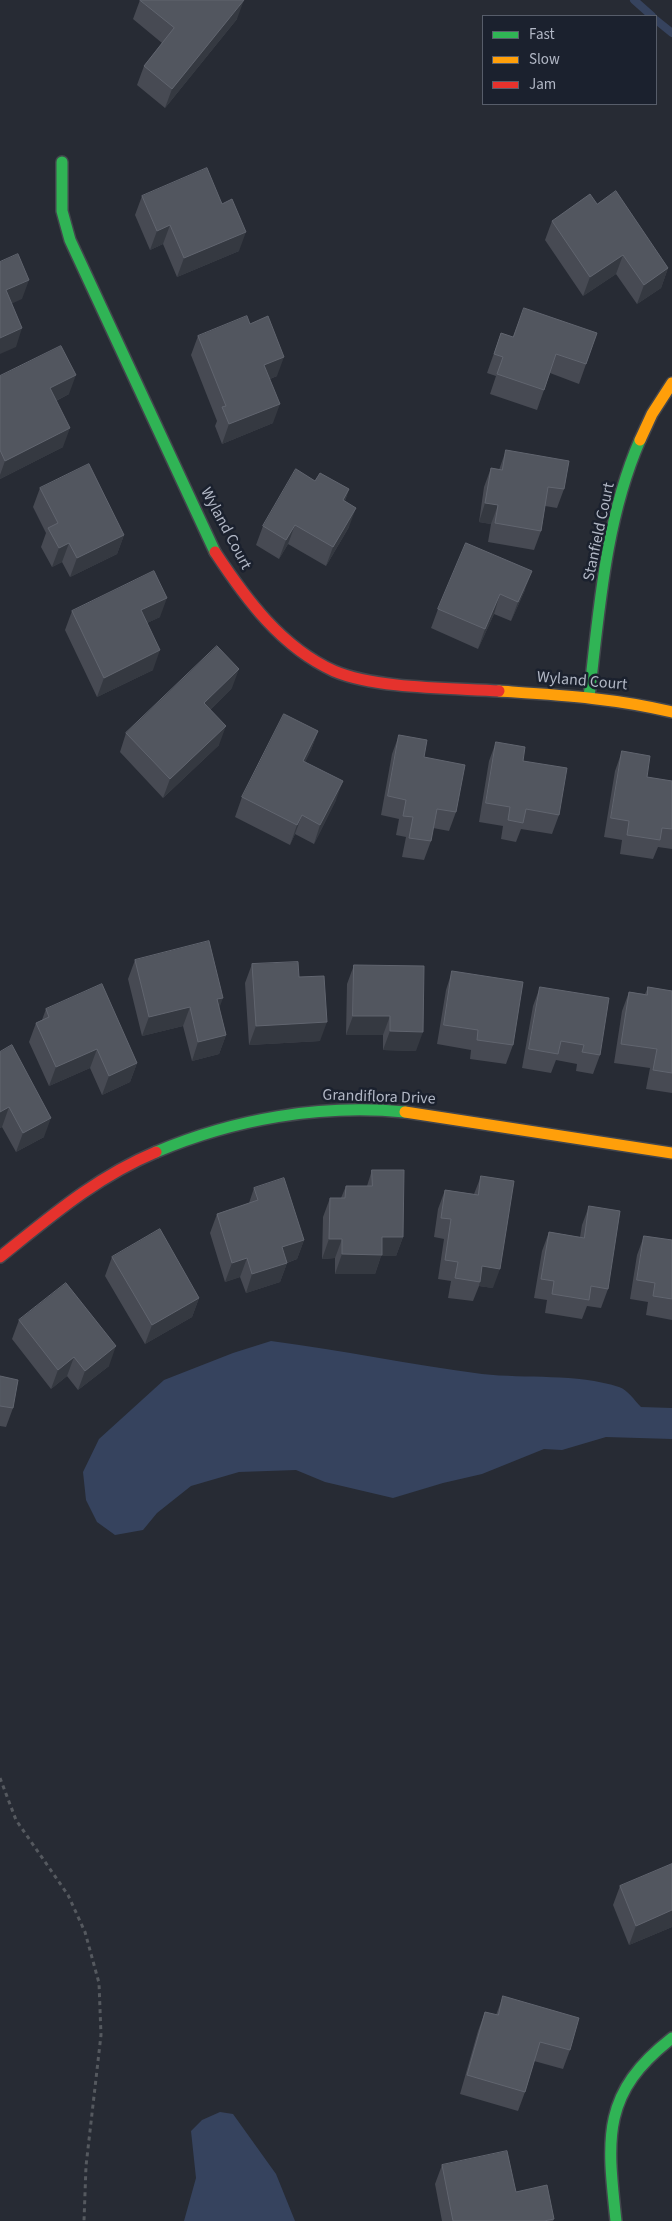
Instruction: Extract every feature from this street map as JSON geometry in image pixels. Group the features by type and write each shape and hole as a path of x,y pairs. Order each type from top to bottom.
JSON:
{"street":[{"name":"Wyland Court","path":"62,162 62,211 70,240 215,553 256,610 298,650 336,672 400,685 589,697 639,704 672,712"},
{"name":"Stanfield Court","path":"589,697 599,620 621,501 640,436 655,407 672,383"},
{"name":"Grandiflora Drive","path":"0,1256 71,1201 117,1170 161,1149 203,1133 285,1114 337,1110 434,1115 672,1153"},
{"path":"616,2221 610,2155 611,2130 617,2102 630,2077 645,2058 672,2038"}],"path":[{"path":"0,1778 16,1820 68,1895 86,1932 99,1983 102,2035 86,2166 84,2221"}],"water":[{"path":"271,1341 482,1374 569,1378 603,1383 622,1388 641,1407 672,1408 672,1439 606,1437 562,1450 544,1449 482,1474 393,1498 325,1482 296,1470 239,1472 191,1486 157,1513 143,1530 115,1535 97,1522 86,1500 83,1472 99,1439 164,1380 233,1353"},
{"path":"220,2112 233,2114 276,2174 295,2221 184,2221 196,2178 191,2131 202,2120"}],"building":[{"path":"140,0 244,0 172,89 144,66 174,28"},
{"path":"207,168 222,204 232,199 246,232 184,258 170,225 157,231 142,196"},
{"path":"616,191 668,268 644,285 623,255 590,277 552,221 590,194 597,204"},
{"path":"18,254 29,280 6,290 22,328 0,338 0,262"},
{"path":"524,308 597,333 586,364 556,354 544,390 497,374 503,357 494,354 501,333 513,337"},
{"path":"247,316 250,324 268,316 284,357 264,365 280,404 229,424 222,407 226,406 198,336"},
{"path":"61,346 76,375 50,388 70,428 5,461 0,450 0,376"},
{"path":"506,450 569,461 564,489 548,487 541,531 495,523 498,505 485,503 491,468 502,470"},
{"path":"89,464 124,535 77,558 69,543 59,548 48,528 58,523 40,488"},
{"path":"296,469 315,481 320,473 349,489 343,500 356,508 333,547 295,525 286,540 263,526"},
{"path":"466,543 532,571 518,602 500,594 485,629 438,609"},
{"path":"154,571 167,598 141,610 160,650 104,678 72,611"},
{"path":"217,646 239,669 204,703 226,726 170,779 126,733"},
{"path":"284,714 318,731 303,761 343,781 320,825 302,815 297,825 242,797"},
{"path":"399,735 427,740 424,757 465,765 456,812 437,809 431,841 409,838 413,817 403,816 406,800 388,796"},
{"path":"496,742 525,747 523,761 567,768 559,815 526,809 523,823 508,820 510,807 486,803"},
{"path":"622,751 650,756 647,777 672,781 672,829 662,828 660,840 627,835 629,821 611,818"},
{"path":"209,941 223,998 217,999 226,1035 198,1042 190,1007 149,1017 135,960"},
{"path":"298,962 299,977 324,976 327,1022 256,1026 252,964"},
{"path":"354,965 424,966 423,1032 390,1031 390,1016 353,1016"},
{"path":"452,971 523,982 513,1045 477,1040 478,1030 444,1025"},
{"path":"102,984 137,1063 109,1076 97,1049 56,1067 36,1023 49,1017 46,1009"},
{"path":"540,987 609,998 600,1055 582,1052 584,1045 561,1041 558,1054 529,1049"},
{"path":"648,987 672,991 672,1073 653,1070 657,1049 621,1044 629,992 647,995"},
{"path":"12,1045 51,1118 23,1133 9,1107 0,1112 0,1052"},
{"path":"372,1170 404,1170 403,1237 382,1237 382,1255 342,1254 342,1239 329,1239 330,1198 345,1198 346,1186 372,1186"},
{"path":"481,1176 514,1181 500,1269 482,1266 480,1282 455,1278 458,1262 445,1260 451,1219 441,1218 445,1190 478,1195"},
{"path":"284,1178 304,1240 282,1247 287,1263 252,1274 247,1258 232,1263 217,1214 258,1200 254,1188"},
{"path":"589,1206 620,1211 608,1289 591,1286 589,1300 552,1294 554,1281 541,1279 549,1232 584,1238"},
{"path":"160,1229 199,1298 152,1325 112,1257"},
{"path":"644,1236 672,1240 672,1299 653,1296 655,1283 637,1280"},
{"path":"66,1283 116,1346 85,1371 74,1357 58,1370 19,1320"},
{"path":"0,1376 18,1380 13,1408 0,1406"},
{"path":"672,1864 672,1910 636,1926 620,1886"},
{"path":"503,1996 579,2018 570,2050 540,2042 525,2092 467,2075 485,2012 498,2015"},
{"path":"507,2151 516,2192 547,2185 554,2219 544,2221 453,2221 442,2165"}],"waterway":[{"path":"634,0 651,15"},
{"path":"657,21 672,33"}],"traffic: fast":[{"path":"62,162 62,211 70,240 215,552"},
{"path":"589,697 600,599 611,534 628,471 640,440"},
{"path":"156,1152 216,1131 247,1123 309,1112 341,1110 405,1112"},
{"path":"616,2221 611,2165 611,2141 614,2119 621,2098 632,2078 649,2058 672,2038"}],"traffic: slow":[{"path":"640,440 652,414 672,383"},
{"path":"499,691 608,700 672,712"},
{"path":"405,1112 672,1153"}],"traffic: jam":[{"path":"215,552 239,587 266,620 297,649 334,671 351,677 393,684 499,691"},
{"path":"0,1257 93,1186 113,1173 156,1152"}]}
